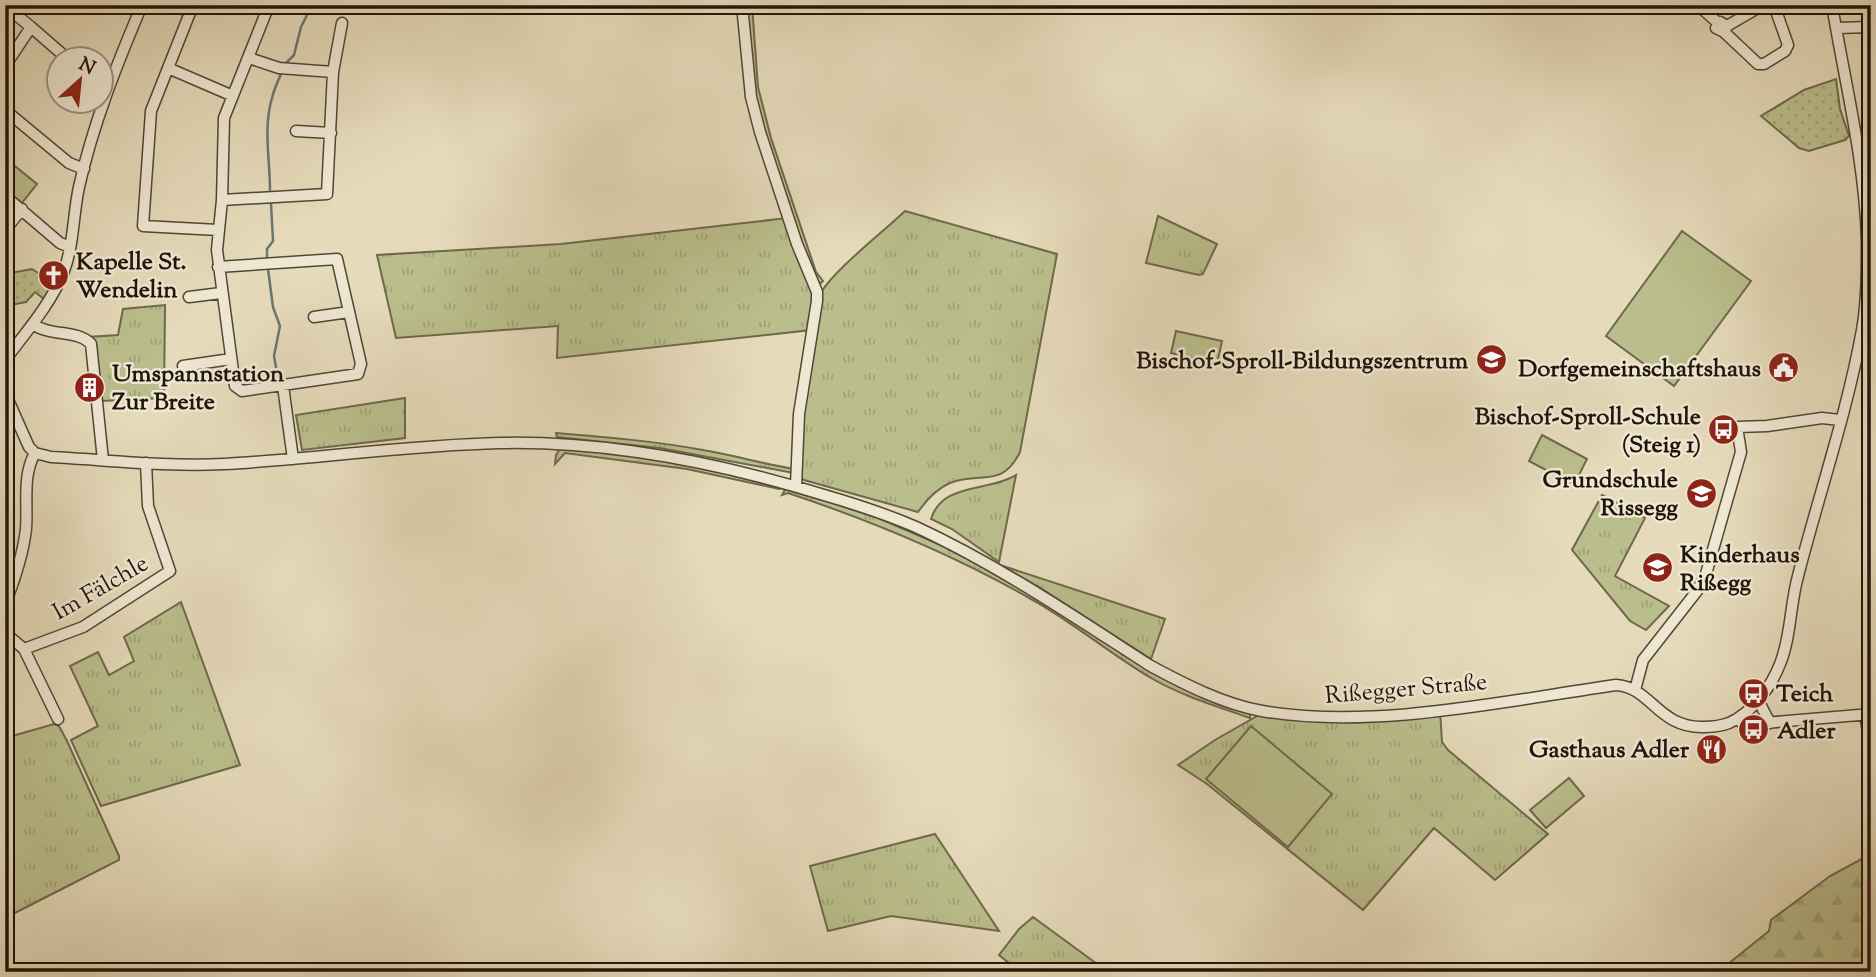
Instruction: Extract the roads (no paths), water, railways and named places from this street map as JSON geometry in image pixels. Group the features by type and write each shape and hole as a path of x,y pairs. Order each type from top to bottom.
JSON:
{"street":[{"path":"116,62 142,5"},
{"path":"172,5 191,9 151,111 143,226 218,230"},
{"path":"218,267 337,259 362,364 358,374 242,391 235,386 218,267 224,118 269,5"},
{"path":"742,5 751,97 760,132 797,244 817,292 800,414 796,486"},
{"path":"1698,5 1756,62 1764,64 1785,51 1788,46 1774,5"},
{"path":"1723,27 1763,5"},
{"path":"1832,5 1866,210 1869,255 1862,330 1840,420 1797,578 1784,652 1774,676 1758,700 1738,718 1709,727 1680,725 1666,717 1635,690 1643,660 1697,591 1706,574 1741,452 1737,427 1767,426 1822,418 1840,420"},
{"path":"5,6 53,46"},
{"path":"222,200 327,194 333,72 342,23"},
{"path":"5,66 31,27"},
{"path":"1836,28 1871,27"},
{"path":"249,58 279,68 333,72"},
{"path":"168,68 233,96"},
{"path":"5,110 69,163 84,169"},
{"path":"5,360 58,285 70,247 84,169 98,116"},
{"path":"296,131 331,133"},
{"path":"5,196 60,243 70,247"},
{"path":"5,230 22,209"},
{"path":"189,298 221,293"},
{"path":"314,317 349,312"},
{"path":"33,324 44,331 81,337 91,344 103,460"},
{"path":"183,366 231,359"},
{"path":"283,386 293,458"},
{"path":"5,393 25,440 35,453 28,470 22,555 5,604"},
{"name":"Rißegger Straße","path":"35,453 51,457 184,464 501,443 554,444 654,455 718,466 867,508 946,542 1041,595 1149,665 1200,691 1252,708 1313,717 1358,718 1440,710 1616,685 1635,690"},
{"name":"Im Fälchle","path":"24,649 83,627 170,571 148,506 146,463"},
{"path":"5,633 24,649 58,719"},
{"path":"1758,700 1770,723"},
{"path":"1738,718 1747,723 1770,723 1868,714 1871,749"}],"waterway":[{"path":"286,63 294,55 301,27 312,5"},
{"path":"270,190 269,109 282,72"},
{"path":"267,258 267,249 273,241 271,203"},
{"path":"268,269 273,307 280,326 274,356 278,379"}],"place":[{"name":"Kapelle St. Wendelin","path":"53,275"},
{"name":"Bischof-Sproll-Bildungszentrum","path":"1491,360"},
{"name":"Dorfgemeinschaftshaus","path":"1784,368"},
{"name":"Umspannstation Zur Breite","path":"89,387"},
{"name":"Bischof-Sproll-Schule (Steig 1)","path":"1724,430"},
{"name":"Grundschule Rissegg","path":"1701,493"},
{"name":"Kinderhaus Rißegg","path":"1657,568"},
{"name":"Teich","path":"1753,693"},
{"name":"Adler","path":"1754,730"},
{"name":"Gasthaus Adler","path":"1712,749"}]}
